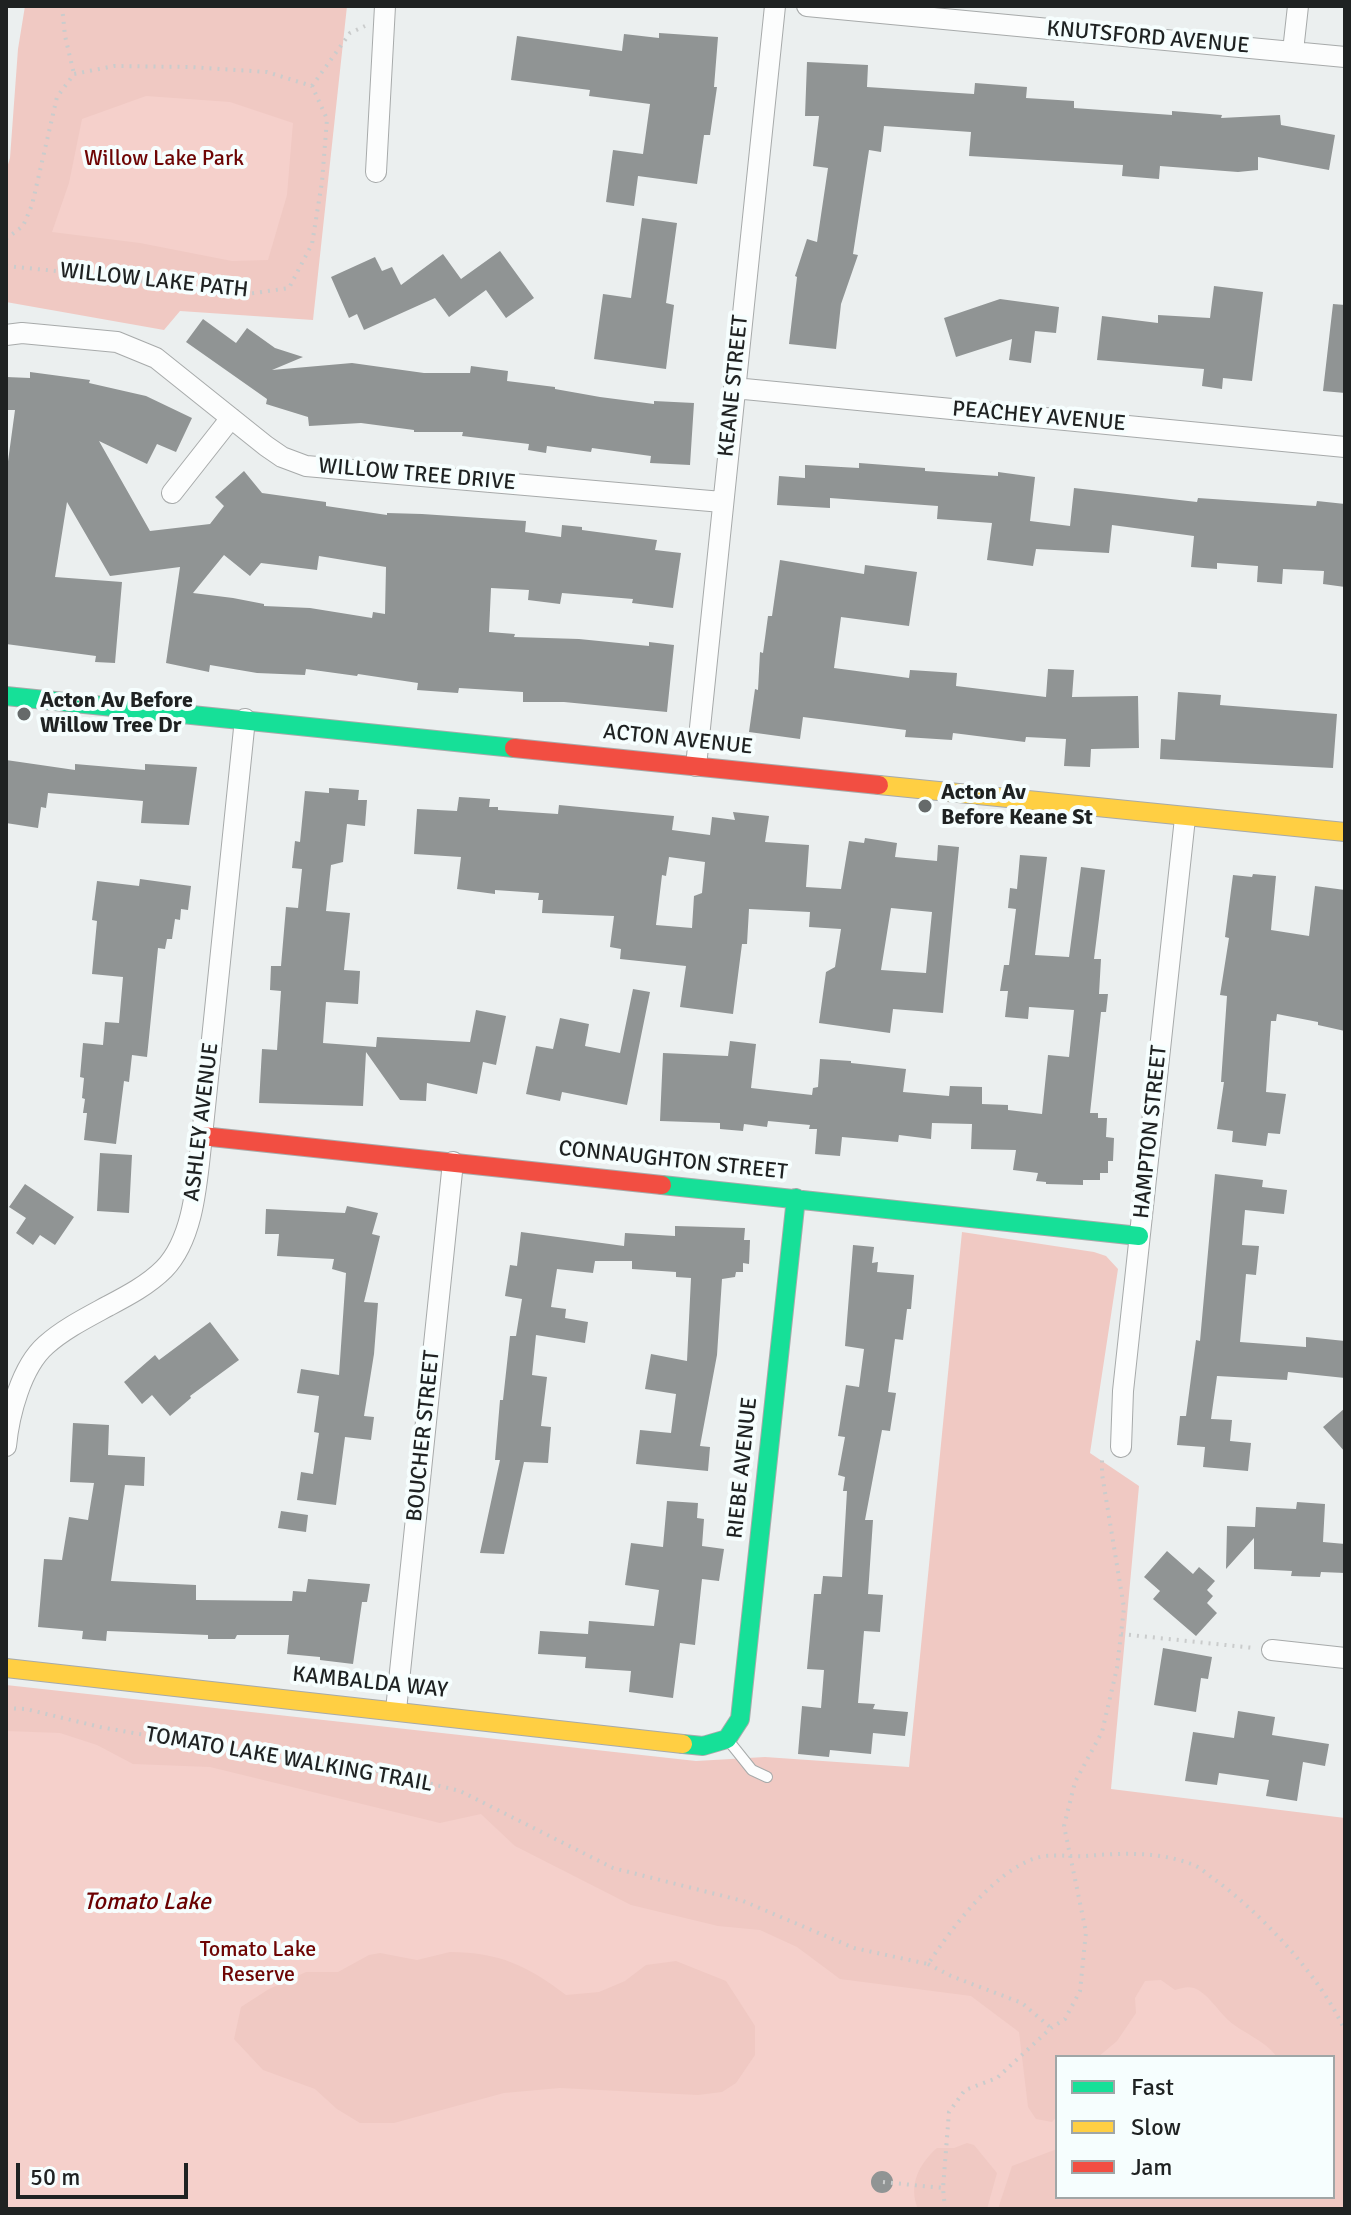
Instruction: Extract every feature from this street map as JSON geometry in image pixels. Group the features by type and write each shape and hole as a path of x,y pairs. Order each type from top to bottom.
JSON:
{"street":[{"path":"376,172 385,6"},
{"name":"KEANE STREET","path":"696,766 775,6"},
{"name":"KNUTSFORD AVENUE","path":"807,6 1345,57"},
{"path":"1293,51 1298,6"},
{"name":"WILLOW TREE DRIVE","path":"6,335 22,333 117,342 156,358 282,457 306,466 722,502"},
{"name":"PEACHEY AVENUE","path":"734,388 1345,447"},
{"path":"172,493 231,418"},
{"name":"ACTON AVENUE","path":"6,696 1345,832"},
{"name":"ASHLEY AVENUE","path":"6,1446 19,1386 43,1347 77,1323 133,1292 165,1268 185,1234 195,1199 245,719"},
{"name":"HAMPTON STREET","path":"1112,1445 1123,1391 1185,818"},
{"name":"CONNAUGHTON STREET","path":"202,1136 1139,1236"},
{"name":"BOUCHER STREET","path":"396,1710 453,1162"},
{"name":"RIEBE AVENUE","path":"727,1739 740,1719 796,1198"},
{"path":"1272,1650 1345,1658"},
{"name":"KAMBALDA WAY","path":"6,1668 703,1746 727,1739"}],"lane":[{"path":"727,1739 752,1770 767,1777"}],"path":[{"path":"62,6 74,74"},
{"path":"6,239 23,226 32,205 57,97 74,74 114,66 190,67 267,72 312,86 350,33 361,26 383,27"},
{"name":"WILLOW LAKE PATH","path":"6,266 241,295 289,288 312,244 322,182 327,119 312,86"},
{"path":"945,2209 943,2188 949,2112 965,2090 997,2078 1065,2019 1080,1991 1086,1932 1064,1826 1075,1782 1102,1732 1117,1668 1124,1608 1102,1474 1112,1445"},
{"path":"1121,1634 1272,1650"},
{"path":"26,1709 28,1699"},
{"name":"TOMATO LAKE WALKING TRAIL","path":"6,1708 26,1709 100,1727 282,1759 379,1771 460,1791 613,1868 743,1901 854,1948 928,1964 1022,2003 1051,2028"},
{"path":"928,1964 954,1925 1004,1877 1035,1858 1136,1853 1195,1866 1241,1899 1303,1964 1345,2029"},
{"path":"883,2182 943,2188"}],"green space":[{"name":"Willow Lake Park","path":"25,6 347,6 313,320 180,311 164,330 6,302 6,171 10,158 18,49"},
{"name":"Tomato Lake Reserve","path":"962,1232 1106,1256 1118,1269 1090,1453 1139,1486 1111,1789 1345,1818 1345,2209 6,2209 6,1685 696,1761 765,1757 909,1767"}],"water":[{"path":"146,96 230,102 293,123 287,195 268,260 232,261 140,243 52,232 69,183 82,119"},
{"name":"Tomato Lake","path":"6,1731 60,1733 97,1745 133,1764 210,1767 440,1823 481,1814 515,1846 631,1905 718,1926 760,1930 797,1947 840,1979 971,1996 1019,2032 1028,2107 1036,2119 1052,2122 1055,2118 1055,2150 1012,2166 998,2209 987,2209 997,2173 974,2145 967,2143 954,2148 937,2148 917,2176 914,2192 918,2209 6,2209","holes":["450,1952 483,1955 526,1969 566,1995 599,1992 625,1981 646,1965 676,1961 726,1981 755,2026 755,2055 736,2083 722,2092 698,2095 560,2088 504,2093 394,2123 360,2123 337,2109 315,2089 263,2070 234,2039 241,2007 269,1989 306,1972 338,1972 369,1955 380,1953 417,1960"]},
{"path":"1161,1980 1175,1990 1189,1987 1199,1990 1227,2019 1275,2055 1100,2055 1117,2041 1136,2013 1135,1998 1145,1981"}],"building":[{"path":"659,33 718,37 714,87 717,87 710,135 704,135 697,184 638,176 634,206 606,202 613,150 643,154 650,104 589,96 590,90 511,80 517,36 622,51 624,34 659,38"},
{"path":"807,62 868,65 867,87 974,94 975,83 1027,87 1026,98 1074,101 1074,108 1172,115 1172,111 1222,115 1221,118 1280,115 1281,125 1335,135 1329,170 1258,157 1258,170 1238,172 1160,166 1159,179 1122,176 1123,165 969,156 971,132 884,126 881,152 869,150 853,254 858,255 841,304 836,349 789,344 795,276 807,239 817,242 828,168 813,166 819,116 805,116"},
{"path":"642,218 677,223 666,303 674,305 666,369 594,359 603,294 631,298"},
{"path":"500,251 534,298 506,318 486,290 449,317 435,298 364,330 357,314 349,318 331,277 375,257 382,271 392,267 401,285 443,254 461,279"},
{"path":"1214,286 1263,292 1252,381 1223,378 1222,389 1202,386 1204,369 1097,360 1102,316 1158,323 1158,315 1210,318"},
{"path":"1000,299 1059,307 1056,333 1035,331 1031,363 1009,360 1012,339 956,357 944,318"},
{"path":"1333,304 1345,305 1345,393 1323,391"},
{"path":"203,319 236,343 247,328 275,348 303,357 272,370 352,363 424,373 470,373 471,366 508,371 507,381 600,397 654,404 654,401 694,403 690,465 650,463 651,456 592,448 591,452 547,446 546,453 528,450 529,444 462,436 463,432 414,432 361,423 309,426 308,417 266,404 267,399 186,342"},
{"path":"30,372 90,380 89,383 146,396 192,418 176,452 157,444 147,464 99,441 150,531 210,524 224,506 215,497 244,471 262,493 326,502 326,506 387,515 422,514 526,521 525,532 561,537 562,525 657,540 655,550 681,553 673,608 632,603 633,599 562,593 560,604 528,600 529,590 491,588 489,632 515,634 514,637 674,645 667,712 564,702 523,702 523,692 459,688 458,693 417,690 418,683 358,674 306,669 305,675 257,673 210,665 209,672 166,663 180,567 110,576 67,502 55,577 122,582 115,663 95,662 96,656 6,644 6,476 15,410 6,410 6,377 30,378","holes":["224,555 250,576 261,563 317,570 319,556 386,567 385,614 373,612 372,618 310,608 264,606 193,593"]},
{"path":"859,463 925,468 925,471 998,476 998,472 1035,477 1030,521 1070,526 1074,488 1197,502 1198,498 1316,506 1317,501 1345,504 1345,587 1323,584 1324,571 1283,569 1282,584 1257,582 1258,566 1217,563 1217,569 1191,567 1194,536 1112,525 1109,553 1036,549 1033,566 987,560 992,523 937,519 938,506 830,498 830,508 777,505 779,476 805,478 805,465 859,468"},
{"path":"780,560 864,574 865,565 917,572 909,626 841,617 834,668 909,678 910,670 957,673 956,686 1046,697 1048,669 1074,670 1072,697 1138,696 1139,748 1091,749 1090,767 1064,766 1066,739 1026,737 1025,742 953,733 952,740 905,737 906,730 803,717 800,739 749,732 755,689 758,690 760,652 763,653 768,616 772,616"},
{"path":"1178,692 1221,695 1220,705 1337,714 1333,768 1160,759 1161,739 1175,740"},
{"path":"6,760 75,770 75,764 145,770 145,764 197,767 189,825 141,823 143,801 48,793 46,808 41,807 38,828 6,823"},
{"path":"329,788 359,790 358,800 367,800 365,826 347,824 343,862 331,865 326,911 350,913 344,970 360,971 358,1004 326,1002 323,1043 376,1047 377,1037 470,1042 476,1010 506,1016 496,1065 483,1062 477,1094 427,1083 426,1101 400,1100 366,1052 363,1106 259,1103 262,1049 277,1050 281,991 270,990 271,966 281,966 286,907 298,908 302,869 292,868 295,841 300,842 305,791 329,793"},
{"path":"459,797 490,799 489,807 498,807 498,810 558,814 559,805 674,816 672,830 710,835 712,817 735,820 733,812 769,816 765,842 809,845 806,887 841,889 849,841 864,843 865,838 897,843 895,857 937,861 938,845 959,847 943,1013 893,1009 890,1033 819,1023 826,972 835,967 841,929 809,927 810,912 749,909 747,944 742,944 733,1014 680,1007 686,966 620,959 621,949 610,947 614,916 542,913 543,900 538,900 539,893 495,890 495,894 457,889 461,857 414,854 417,809 457,811","holes":["669,857 705,862 702,893 694,896 692,928 656,925 662,875 666,876","891,908 932,912 926,973 881,970"]},
{"path":"1020,855 1047,857 1035,955 1069,957 1081,867 1105,870 1094,959 1101,959 1099,994 1108,994 1106,1012 1101,1012 1090,1113 1098,1113 1098,1118 1107,1118 1106,1137 1114,1138 1113,1161 1108,1161 1108,1173 1100,1173 1100,1180 1083,1180 1083,1185 1036,1181 1038,1173 1013,1170 1016,1150 971,1149 972,1124 932,1123 931,1139 899,1135 898,1142 842,1137 840,1156 815,1154 817,1129 809,1129 810,1125 768,1121 767,1127 744,1124 743,1131 720,1129 720,1123 660,1121 663,1053 728,1056 730,1041 756,1044 751,1088 812,1095 813,1088 818,1087 820,1059 851,1061 906,1069 903,1092 949,1096 950,1086 982,1087 982,1104 1008,1105 1008,1110 1042,1114 1048,1055 1069,1057 1074,1010 1029,1007 1028,1019 1005,1017 1008,991 1000,991 1004,965 1009,965 1016,909 1008,908 1010,888 1017,889"},
{"path":"1253,874 1276,876 1271,930 1309,936 1315,886 1345,890 1345,1031 1277,1014 1276,1021 1271,1021 1266,1092 1286,1094 1280,1134 1268,1133 1266,1146 1232,1142 1233,1131 1217,1129 1224,1082 1221,1082 1227,996 1220,995 1229,938 1225,937 1233,875 1252,877"},
{"path":"140,879 191,886 188,910 181,909 180,920 175,919 172,939 167,939 165,949 158,948 147,1057 132,1055 129,1082 124,1081 116,1144 84,1140 87,1113 83,1113 84,1078 80,1077 83,1043 103,1045 105,1022 119,1023 123,977 92,974 97,921 92,920 97,881 139,886"},
{"path":"633,989 650,992 627,1105 562,1092 560,1101 526,1094 536,1046 553,1049 560,1018 589,1024 585,1046 620,1053"},
{"path":"100,1153 132,1155 129,1213 97,1211"},
{"path":"1215,1174 1263,1180 1262,1187 1287,1190 1284,1214 1245,1210 1242,1245 1259,1246 1256,1275 1246,1274 1240,1342 1306,1347 1306,1337 1345,1341 1345,1378 1288,1372 1287,1380 1217,1376 1211,1419 1232,1420 1230,1441 1251,1443 1248,1471 1203,1467 1205,1447 1177,1445 1180,1416 1186,1416 1196,1340 1200,1341"},
{"path":"25,1184 74,1217 55,1245 40,1235 33,1245 16,1233 26,1218 9,1207"},
{"path":"347,1206 378,1213 372,1234 380,1236 364,1302 378,1303 364,1416 374,1417 371,1440 345,1437 336,1505 297,1500 301,1472 313,1474 319,1433 314,1432 319,1396 297,1393 301,1369 339,1375 346,1273 332,1269 334,1259 277,1256 279,1234 265,1234 266,1209 345,1213"},
{"path":"675,1226 745,1228 744,1240 750,1240 749,1264 743,1263 743,1272 736,1272 735,1277 722,1279 717,1355 700,1446 710,1447 708,1471 636,1464 640,1430 671,1433 676,1394 645,1389 651,1354 687,1361 691,1278 676,1277 676,1272 632,1269 632,1261 595,1261 593,1273 557,1269 551,1307 566,1309 565,1318 588,1322 585,1343 536,1335 532,1375 547,1377 541,1426 551,1427 548,1463 524,1462 504,1554 480,1553 500,1460 495,1460 510,1336 516,1336 522,1299 505,1296 510,1265 517,1266 521,1232 624,1246 625,1233 675,1236"},
{"path":"853,1245 874,1247 872,1263 878,1262 877,1272 914,1275 911,1309 907,1309 903,1340 895,1339 888,1392 896,1393 890,1431 882,1430 865,1520 873,1520 868,1594 883,1595 880,1632 864,1631 858,1703 875,1704 873,1709 908,1712 905,1736 873,1733 871,1754 830,1750 829,1757 798,1754 802,1706 821,1708 824,1670 807,1669 814,1594 821,1594 823,1576 842,1577 847,1491 843,1491 845,1477 838,1475 845,1437 838,1436 846,1385 859,1387 864,1349 845,1346"},
{"path":"210,1322 239,1360 190,1396 170,1416 152,1395 142,1404 124,1382 155,1355 159,1360"},
{"path":"1345,1408 1345,1452 1323,1427"},
{"path":"73,1423 109,1425 108,1455 145,1457 144,1486 125,1485 111,1581 196,1585 196,1600 292,1601 293,1591 306,1592 308,1579 370,1584 367,1602 362,1602 353,1664 287,1654 289,1635 237,1635 235,1639 208,1639 208,1635 107,1631 106,1641 82,1639 83,1631 38,1627 44,1559 62,1560 69,1517 88,1520 94,1483 70,1482"},
{"path":"667,1501 698,1503 697,1518 704,1519 702,1546 724,1549 719,1581 702,1579 695,1645 680,1643 673,1698 629,1692 631,1671 585,1668 586,1657 538,1654 540,1631 588,1634 589,1621 654,1626 659,1590 625,1585 631,1543 663,1547"},
{"path":"1297,1502 1325,1504 1323,1542 1345,1544 1345,1573 1321,1572 1320,1577 1291,1576 1292,1571 1254,1569 1254,1538 1226,1569 1227,1526 1255,1527 1256,1507 1296,1509"},
{"path":"281,1511 308,1515 306,1532 278,1528"},
{"path":"1167,1551 1193,1574 1199,1567 1215,1581 1207,1590 1213,1596 1207,1603 1217,1613 1196,1636 1153,1599 1160,1591 1144,1577"},
{"path":"1163,1648 1212,1657 1208,1679 1201,1678 1196,1712 1154,1705"},
{"path":"1238,1711 1275,1717 1272,1735 1329,1744 1325,1766 1303,1762 1297,1801 1266,1796 1269,1780 1219,1773 1217,1785 1185,1781 1193,1732 1234,1738"},
{"path":"882,2171 893,2182 882,2193 871,2182"}],"traffic: fast":[{"path":"6,696 514,748"},
{"path":"662,1185 1139,1236"},
{"path":"683,1744 703,1746 727,1739 740,1719 796,1198"}],"traffic: slow":[{"path":"879,785 1345,832"},
{"path":"6,1668 683,1744"}],"traffic: jam":[{"path":"514,748 879,785"},
{"path":"202,1136 662,1185"}],"place":[{"name":"Acton Av Before Willow Tree Dr","path":"24,714"},
{"name":"Acton Av Before Keane St","path":"925,806"}]}
